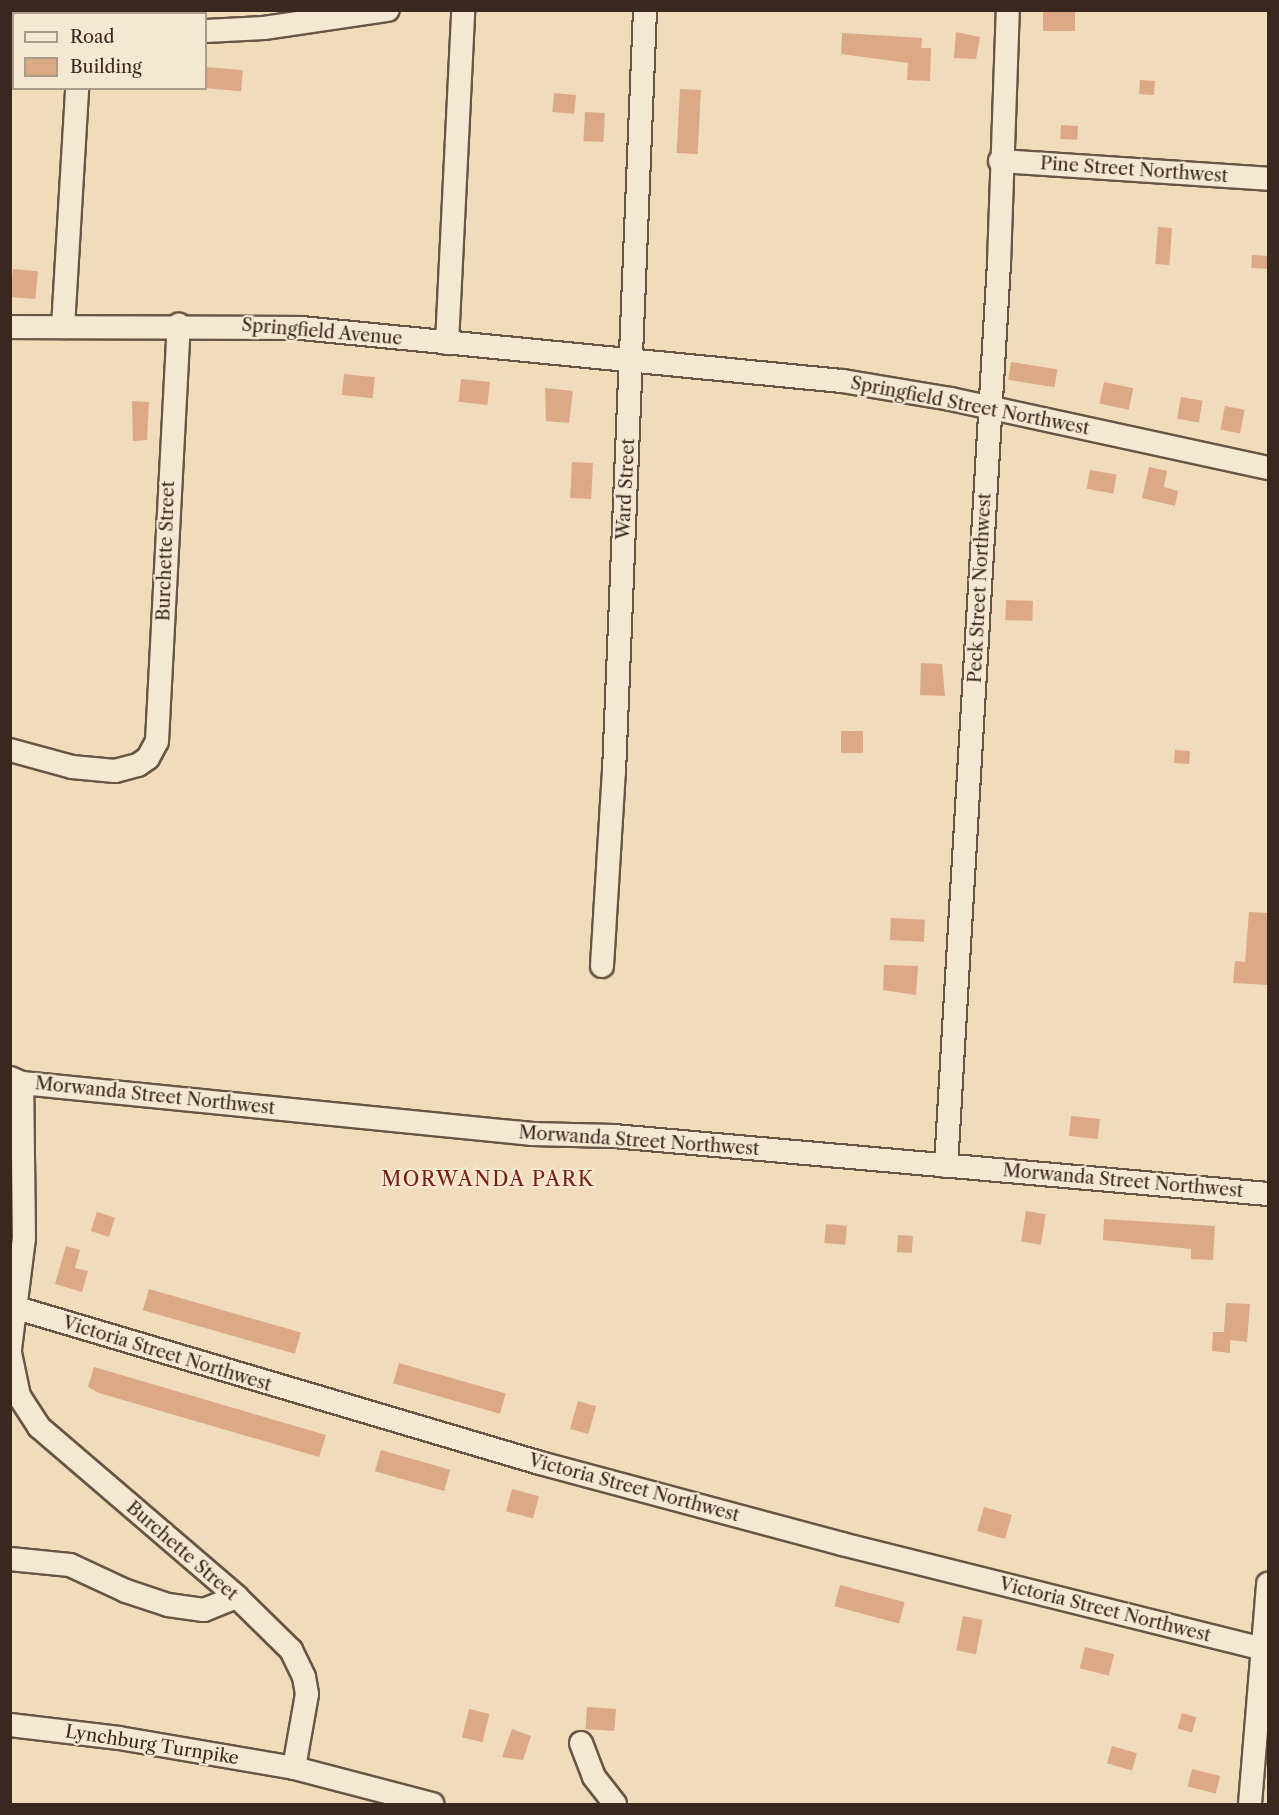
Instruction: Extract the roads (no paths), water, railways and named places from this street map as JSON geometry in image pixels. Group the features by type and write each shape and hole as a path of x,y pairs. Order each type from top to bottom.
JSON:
{"street":[{"path":"207,31 264,28 388,10"},
{"path":"447,343 463,10"},
{"name":"Ward Street","path":"602,966 632,360 645,10"},
{"name":"Peck Street Northwest","path":"946,1166 990,407 1008,10"},
{"path":"63,327 77,90"},
{"name":"Pine Street Northwest","path":"1000,161 1269,179"},
{"name":"Springfield Avenue","path":"10,327 179,325 300,328 632,360"},
{"name":"Burchette Street","path":"10,750 72,767 115,771 133,767 153,750 160,722 179,325"},
{"name":"Springfield Street Northwest","path":"632,360 842,381 990,407 1269,468"},
{"path":"10,1349 24,1239 16,1080"},
{"name":"Morwanda Street Northwest","path":"16,1080 520,1132 626,1137 1269,1194"},
{"name":"Victoria Street Northwest","path":"14,1307 130,1344 605,1480 1263,1649"},
{"name":"Burchette Street","path":"10,1353 19,1396 39,1427 237,1597 291,1650 304,1677 305,1717 294,1768"},
{"path":"10,1559 70,1565 143,1598 196,1609 221,1606 237,1597"},
{"path":"1250,1804 1269,1584"},
{"name":"Lynchburg Turnpike","path":"10,1725 119,1738 294,1768 432,1804"},
{"path":"580,1743 594,1777 615,1804"}],"district":[{"name":"MORWANDA PARK","path":"488,1179"}]}
